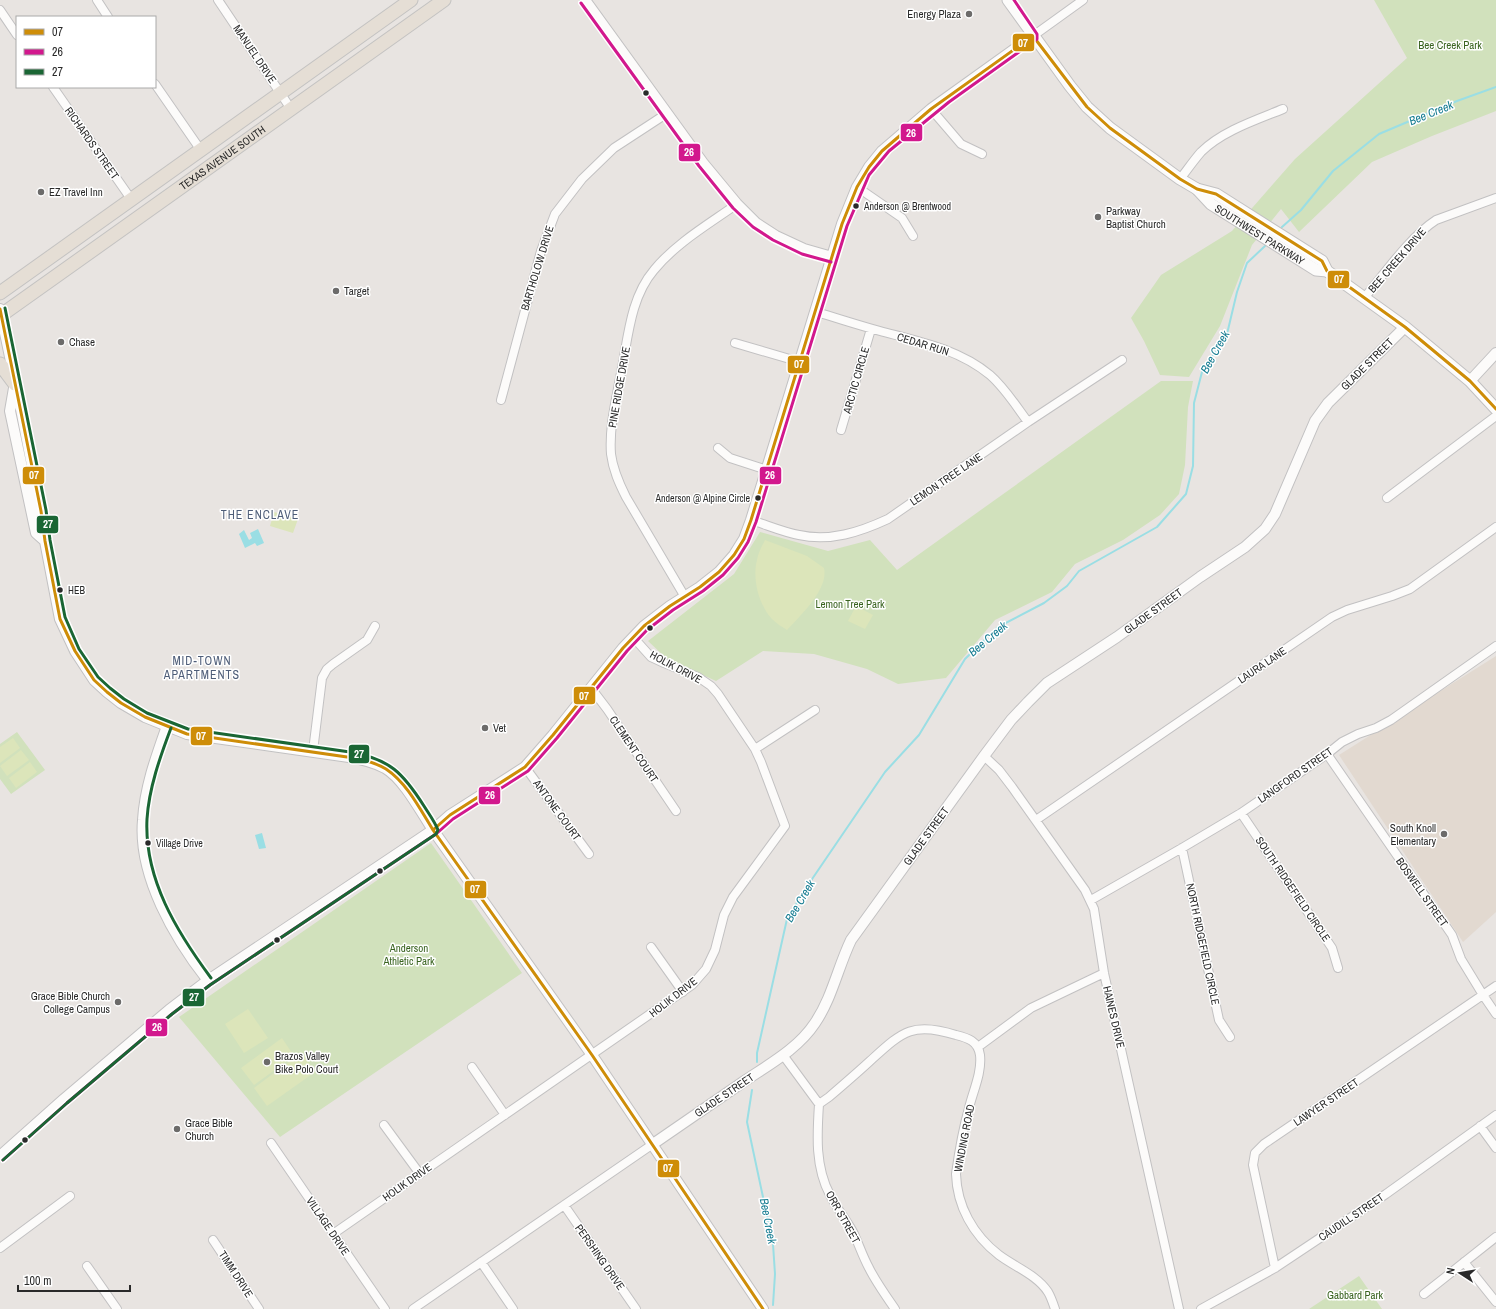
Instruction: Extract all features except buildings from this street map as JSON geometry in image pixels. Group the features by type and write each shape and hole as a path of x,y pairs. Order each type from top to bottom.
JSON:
{"main road":[{"name":"TEXAS AVENUE SOUTH","path":"0,293 411,0"},
{"name":"TEXAS AVENUE SOUTH","path":"0,313 292,109 444,0"},
{"name":"SOUTHWEST PARKWAY","path":"1008,0 1070,86 1087,106 1110,128 1180,179 1197,189 1216,194 1322,261 1327,270 1405,327 1470,381 1496,410"},
{"path":"0,364 15,384"}],"street":[{"path":"97,0 107,16"},
{"name":"MANUEL DRIVE","path":"218,0 292,109"},
{"path":"586,0 666,114 703,163 737,204 756,223 776,236 804,249 832,257"},
{"path":"0,1156 64,1099 169,1010 207,980 433,830 450,815 525,767 633,637 655,617 700,587 719,572 734,555 744,539 767,470 842,224 858,187 869,167 882,151 931,109 1083,0"},
{"path":"0,10 16,34"},
{"path":"156,85 200,150"},
{"name":"RICHARDS STREET","path":"54,88 131,199"},
{"path":"931,109 961,144 982,154"},
{"path":"1180,179 1201,152 1214,141 1245,124 1283,109"},
{"name":"BARTHOLOW DRIVE","path":"502,400 540,251 555,214 582,179 614,148 666,114"},
{"path":"858,187 902,218 913,236"},
{"name":"BEE CREEK DRIVE","path":"1365,297 1416,236 1428,224 1496,198"},
{"name":"PINE RIDGE DRIVE","path":"685,597 626,497 618,480 611,455 610,439 612,420 632,317 645,282 654,270 675,249 737,204"},
{"name":"CEDAR RUN","path":"816,312 938,347 966,360 986,372 1000,385 1028,422"},
{"path":"0,313 41,511 45,541 60,619 75,651 94,680 121,703 145,717 193,735 361,759 385,768 397,777 592,1055 762,1309"},
{"name":"GLADE STREET","path":"413,1309 784,1055 794,1046 814,1025 826,1002 841,960 851,940 1011,720 1047,683 1117,637 1200,577 1245,547 1265,529 1275,514 1315,421 1328,403 1405,327"},
{"name":"ARCTIC CIRCLE","path":"841,430 871,329"},
{"path":"735,343 800,362"},
{"path":"1470,381 1496,353"},
{"name":"LEMON TREE LANE","path":"751,520 799,535 819,538 868,529 888,518 1028,422 1122,360"},
{"path":"15,384 10,411 36,533 45,541"},
{"path":"10,411 15,415 19,434 22,438 27,440"},
{"path":"1387,498 1496,416"},
{"path":"27,440 23,451 26,466 25,482 30,488 34,504 41,511"},
{"path":"718,448 730,458 767,470"},
{"name":"LAURA LANE","path":"1036,820 1332,617 1347,610 1410,588 1496,527"},
{"path":"313,752 322,678 332,664 367,640 375,626"},
{"name":"HOLIK DRIVE","path":"333,1234 692,985 706,969 715,950 724,915 731,901 785,826 755,749 724,702 711,686 698,677 651,657 633,637"},
{"name":"LANGFORD STREET","path":"1091,900 1241,813 1342,742 1391,720 1496,646"},
{"name":"CLEMENT COURT","path":"591,688 607,709 676,811"},
{"path":"755,749 815,710"},
{"path":"166,726 153,761 146,788 142,820 142,839 153,888 167,920 207,980"},
{"name":"BOSWELL STREET","path":"1327,754 1452,934 1460,959 1483,995"},
{"name":"HAINES DRIVE","path":"984,756 999,770 1036,820 1091,900 1094,909 1104,973 1179,1309"},
{"name":"ANTONE COURT","path":"525,767 589,854"},
{"name":"SOUTH RIDGEFIELD CIRCLE","path":"1241,813 1332,948 1338,968"},
{"name":"NORTH RIDGEFIELD CIRCLE","path":"1182,848 1219,1020 1230,1037"},
{"path":"651,947 682,992"},
{"path":"784,1055 819,1104 829,1097 888,1044 902,1034 924,1028 948,1032 974,1041 978,1047 1031,1008 1104,973"},
{"name":"LAWYER STREET","path":"1275,1268 1253,1165 1255,1153 1264,1144 1496,986"},
{"path":"1483,995 1496,1014"},
{"name":"WINDING ROAD","path":"978,1047 980,1055 979,1075 967,1114 956,1174 956,1184 961,1207 974,1230 990,1247 1042,1284 1049,1293 1055,1309"},
{"path":"472,1067 505,1114"},
{"name":"ORR STREET","path":"819,1104 817,1149 825,1183 830,1195 853,1233 868,1267 895,1309"},
{"name":"CAUDILL STREET","path":"1201,1309 1275,1268 1386,1194 1496,1115"},
{"path":"384,1125 420,1174"},
{"path":"1480,1126 1496,1148"},
{"name":"VILLAGE DRIVE","path":"270,1143 385,1309"},
{"path":"0,1248 70,1196"},
{"name":"PERSHING DRIVE","path":"564,1205 636,1309"},
{"path":"1424,1294 1496,1237"},
{"name":"TIMM DRIVE","path":"213,1240 259,1309"},
{"path":"481,1262 513,1309"},
{"path":"1464,1262 1496,1302"},
{"path":"87,1266 117,1309"}],"shaded area":[{"name":"South Knoll Elementary","path":"1496,656 1496,912 1463,942 1339,755"}],"green space":[{"name":"Bee Creek Park","path":"1374,0 1496,0 1496,111 1432,136 1372,162 1299,232 1281,209 1252,245 1220,326 1189,377 1160,375 1131,318 1161,275 1232,231 1295,159 1407,58"},
{"name":"Lemon Tree Park","path":"1161,381 1193,381 1188,407 1185,465 1179,494 1160,515 1123,540 1075,564 1052,592 995,620 946,678 898,684 867,669 814,654 763,651 716,681 666,658 648,641 734,574 760,532 828,551 870,540 897,570"},
{"path":"274,512 298,519 293,533 270,526"},
{"path":"765,540 807,556 824,568 822,585 818,593 806,610 787,630 779,625 763,607 756,583 755,575 758,555"},
{"path":"856,606 873,615 865,629 848,621"},
{"path":"17,732 45,770 11,794 0,779 0,744"},
{"path":"13,738 20,748 0,763 0,747"},
{"path":"21,750 29,760 7,776 0,766"},
{"path":"30,762 37,772 16,788 9,778"},
{"name":"Anderson Athletic Park","path":"431,843 522,973 280,1137 179,1017"},
{"path":"248,1009 268,1038 244,1053 225,1024"},
{"name":"Brazos Valley Bike Polo Court","path":"282,1038 294,1056 254,1085 241,1068"},
{"path":"302,1052 315,1072 267,1106 254,1088"},
{"name":"Gabbard Park","path":"1359,1276 1382,1309 1309,1309"}],"water":[{"path":"258,529 264,543 257,546 255,543 245,548 239,534 244,530 249,540 252,538 250,533"},
{"path":"262,833 266,848 259,849 255,835"}],"waterway":[{"name":"Bee Creek","path":"1282,227 1301,210 1333,171 1379,134 1457,101 1496,87"},
{"name":"Bee Creek","path":"757,1062 757,1053 787,919 808,885 885,772 919,735 965,659 998,627 1044,603 1067,586 1079,571 1157,527 1186,494 1193,466 1194,403 1202,372 1227,334 1237,292 1247,263 1265,246"},
{"name":"Bee Creek","path":"752,1090 747,1122 773,1244 775,1274 773,1305"}],"transit line":[{"name":"26","path":"3,1160 67,1103 172,1014 210,985 436,834 453,819 528,771 557,738 627,651 647,630 673,610 703,591 723,575 738,558 748,542 756,522 847,226 869,175 889,151 949,102 1037,39 1037,34 1014,0"},
{"name":"26","path":"581,3 699,166 733,208 753,227 773,240 802,254 831,262"},
{"name":"07","path":"433,830 450,815 525,767 553,735 623,648 644,626 670,606 700,587 719,572 734,555 744,539 751,520 842,224 857,187 869,167 882,151 931,109 1033,36 1087,107 1110,128 1180,179 1197,189 1216,194 1322,261 1327,271 1405,327 1470,381 1496,409"},
{"name":"27","path":"3,1160 67,1103 172,1014 210,985 436,834 438,830 432,818 402,776 385,763 364,755 350,752 188,729 147,713 124,699 98,677 79,649 65,617 50,540 46,510 5,308"},
{"name":"07","path":"0,309 41,511 45,541 60,619 75,651 94,680 121,703 145,717 187,734 354,758 378,765 394,775 407,789 433,830 592,1055 763,1309"},
{"name":"27","path":"171,728 159,761 150,796 147,819 147,841 151,863 165,904 186,942 211,978"}],"place":[{"name":"Energy Plaza","path":"969,14"},
{"name":"EZ Travel Inn","path":"41,192"},
{"name":"Anderson @ Brentwood","path":"856,206"},
{"name":"Parkway Baptist Church","path":"1098,217"},
{"name":"Target","path":"336,291"},
{"name":"Chase","path":"61,342"},
{"name":"Anderson @ Alpine Circle","path":"758,498"},
{"name":"HEB","path":"60,590"},
{"name":"Vet","path":"485,728"},
{"name":"South Knoll Elementary","path":"1444,834"},
{"name":"Village Drive","path":"148,843"},
{"name":"Grace Bible Church College Campus","path":"118,1002"},
{"name":"Brazos Valley Bike Polo Court","path":"267,1062"},
{"name":"Grace Bible Church","path":"177,1129"}],"district":[{"name":"THE ENCLAVE","path":"260,515"},
{"name":"MID-TOWN APARTMENTS","path":"202,668"}]}
